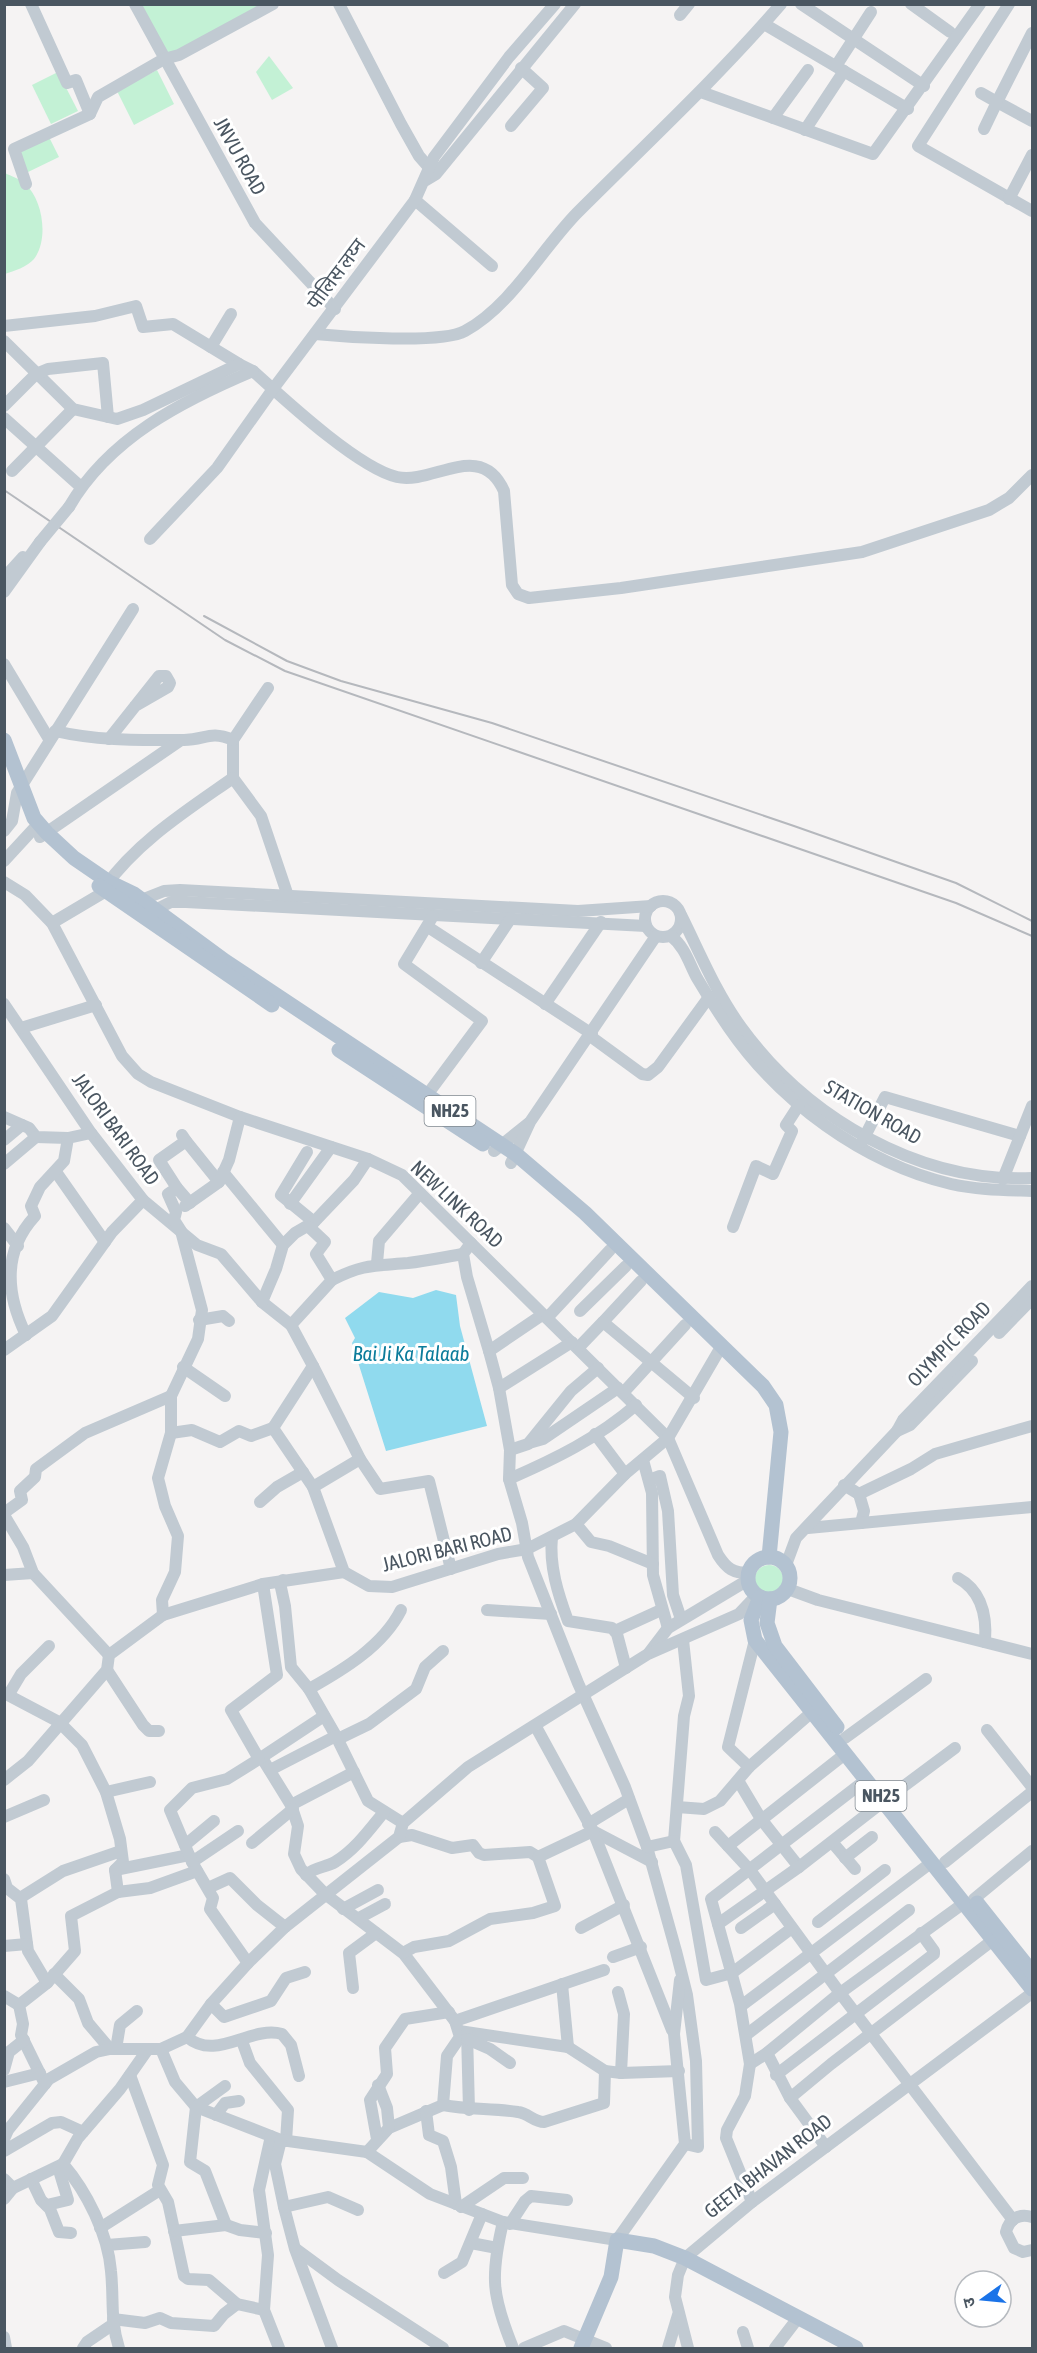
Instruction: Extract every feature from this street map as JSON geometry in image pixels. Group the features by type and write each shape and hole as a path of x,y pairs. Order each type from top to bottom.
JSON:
{"main road":[{"name":"NH25","path":"4,740 19,788"},
{"name":"NH25","path":"4,758 39,831 106,887 136,902 175,940 398,1090 498,1148"},
{"name":"NH25","path":"149,913 427,1095 585,1213 719,1352 765,1395 772,1423 764,1558"},
{"name":"NH25","path":"514,1159 685,1325 719,1352"},
{"path":"764,1558 786,1565 790,1576 788,1589 780,1596 762,1597 749,1576 764,1558"},
{"name":"NH25","path":"762,1597 767,1623 775,1646 938,1862 1032,1972"},
{"path":"754,1640 751,1620 762,1597"},
{"name":"NH25","path":"754,1640 845,1754 888,1798"},
{"name":"NH25","path":"969,1901 993,1940 1032,1991"},
{"path":"583,2344 611,2277 617,2240 653,2245 685,2258 856,2349"}],"street":[{"path":"31,4 67,83 76,80 90,114"},
{"name":"JNVU ROAD","path":"135,4 255,223 335,309"},
{"path":"26,184 14,149 90,114 98,97 164,59 179,55 273,4"},
{"path":"339,4 401,124 430,174"},
{"name":"पोलिस लय्न","path":"150,539 217,468 273,389 415,200 509,57 555,4"},
{"name":"पोलिस लय्न","path":"430,174 575,4"},
{"path":"680,15 689,4"},
{"path":"315,334 362,338 449,337 464,332 516,286 576,214 701,92 781,4"},
{"path":"801,4 924,86"},
{"path":"911,4 950,32"},
{"path":"701,92 873,154 908,109 980,4"},
{"path":"1009,4 918,146 1032,211"},
{"path":"805,129 871,12"},
{"path":"764,24 908,109"},
{"path":"984,129 1032,33"},
{"path":"511,126 543,88 521,68"},
{"path":"773,118 808,70"},
{"path":"981,93 1032,122"},
{"path":"1009,199 1032,155"},
{"path":"415,200 492,266"},
{"path":"4,326 95,316 136,306 143,327 173,324 253,371 363,461 386,474 412,478 464,466 483,469 492,474 504,491 512,585 518,594 528,598 621,588 862,552 989,510 1010,498 1032,475"},
{"path":"211,346 231,314"},
{"path":"4,341 73,409 117,418 143,410 239,364"},
{"path":"4,406 36,374 48,369 103,363 108,417"},
{"path":"4,592 27,563 28,556 69,507 81,487 110,456 144,427 184,403 253,371"},
{"path":"12,471 73,409"},
{"path":"4,418 81,487"},
{"path":"4,578 21,558 28,556"},
{"path":"4,831 12,821 19,788 133,609"},
{"path":"4,664 52,735"},
{"path":"268,688 233,740 233,778 261,816 289,900"},
{"path":"109,739 135,706"},
{"path":"52,735 181,740 217,734 233,740"},
{"path":"4,861 39,831 181,740"},
{"path":"52,923 106,887 158,831 233,778"},
{"name":"NEW LINK ROAD","path":"4,882 25,895 52,923 122,1056 138,1074 240,1117 368,1159 402,1175 668,1438 718,1555 727,1568 749,1576"},
{"path":"136,902 164,891 180,890 289,900 578,911 651,906 667,902 676,906 681,915 680,927 671,936 656,936 646,926 511,918 430,921 289,900 171,902 149,913"},
{"path":"646,926 647,912 651,906"},
{"name":"STATION ROAD","path":"681,915 707,971 740,1026 760,1051 801,1091 863,1141 901,1167 952,1184 1032,1191"},
{"path":"481,963 511,918"},
{"path":"430,921 481,963 591,1035 642,1074 648,1075 658,1067 709,997"},
{"path":"427,1095 482,1021 404,964 430,921"},
{"path":"545,1004 601,922"},
{"path":"514,1159 530,1122 656,936"},
{"name":"STATION ROAD","path":"671,936 682,947 709,997 762,1071 799,1105 863,1141 933,1167 1003,1179 1032,1178"},
{"path":"21,1028 96,1005"},
{"name":"JALORI BARI ROAD","path":"6,1010 21,1028 91,1133 143,1200 197,1245 209,1247 221,1254 262,1302 291,1325 360,1459 380,1489 430,1480 451,1569"},
{"path":"863,1141 885,1097 1020,1136"},
{"path":"733,1227 756,1166 773,1174 792,1131 786,1125 799,1105"},
{"path":"1003,1179 1032,1106"},
{"path":"4,1117 29,1128 36,1137"},
{"path":"176,1212 221,1177 229,1160 240,1117"},
{"path":"498,1148 530,1122"},
{"path":"4,1140 22,1125"},
{"path":"4,1164 36,1137 68,1138 91,1133"},
{"path":"26,1335 8,1283 10,1260 28,1224 35,1216 31,1206 40,1188 64,1161 68,1138"},
{"path":"190,1203 159,1160 184,1138 283,1245"},
{"path":"290,1204 331,1147"},
{"path":"307,1152 281,1192 282,1197 312,1225 325,1242 316,1254 332,1280"},
{"path":"262,1302 283,1245 295,1233 312,1225 354,1180 368,1159"},
{"path":"56,1172 105,1242"},
{"path":"163,1615 162,1600 175,1572 178,1536 165,1506 158,1478 171,1432 171,1396 198,1339 201,1306 181,1231 174,1220 176,1212 168,1194 177,1188"},
{"path":"377,1263 379,1241 420,1192"},
{"path":"4,1350 52,1316 105,1242 143,1200"},
{"path":"4,1228 18,1246"},
{"path":"291,1325 332,1280 355,1268 377,1263 406,1263 463,1254 471,1243"},
{"path":"489,1351 544,1316 610,1250"},
{"path":"463,1254 467,1277 499,1389 510,1450 509,1479 527,1549 551,1614 647,1847 687,1995 696,2061 698,2147 685,2144"},
{"path":"580,1311 626,1266"},
{"path":"499,1389 575,1344 603,1322 641,1281"},
{"name":"OLYMPIC ROAD","path":"786,1565 796,1538 808,1528 844,1485 897,1431 903,1420 1032,1286"},
{"name":"OLYMPIC ROAD","path":"897,1431 910,1425 1032,1299"},
{"path":"199,1320 223,1316 229,1321"},
{"path":"603,1322 694,1398"},
{"path":"510,1450 543,1439 621,1390 685,1325"},
{"name":"JALORI BARI ROAD","path":"344,1572 369,1586 392,1587 527,1549 576,1524 625,1474 668,1438 694,1398 719,1352"},
{"path":"171,1432 192,1430 218,1442 241,1430 251,1436 273,1428 313,1366"},
{"path":"183,1367 225,1396"},
{"path":"528,1444 571,1391 598,1368"},
{"path":"109,1655 33,1573 23,1547 4,1514 22,1500 20,1491 35,1477 36,1469 85,1432 171,1396"},
{"path":"509,1479 572,1450 595,1434 612,1426 636,1406"},
{"path":"859,1494 911,1469 935,1454 1032,1426"},
{"path":"4,1780 28,1761 59,1722 107,1670 109,1655 163,1615 263,1584 344,1572 313,1487 273,1428"},
{"path":"595,1434 625,1474"},
{"path":"313,1487 360,1459"},
{"path":"643,1460 652,1493 653,1564 668,1628"},
{"path":"260,1502 277,1487 303,1472"},
{"path":"649,1480 660,1476 668,1510 673,1595 681,1619"},
{"path":"844,1485 859,1494 864,1511 861,1523"},
{"path":"808,1528 1032,1507"},
{"path":"576,1524 591,1542 609,1546 653,1564"},
{"path":"552,1537 550,1550 557,1592 568,1621 576,1624 609,1627 615,1631 626,1668"},
{"path":"4,1575 33,1573"},
{"path":"648,1654 668,1628 749,1576"},
{"path":"958,1578 970,1585 981,1602 986,1625 985,1642"},
{"path":"283,1580 280,1583 285,1606 291,1667 309,1689 337,1738 368,1801 403,1824"},
{"path":"263,1584 277,1675 231,1710 292,1807 298,1826 294,1854 306,1875 326,1894 403,1953 418,1968 460,2027 510,2063"},
{"path":"788,1589 818,1600 1032,1654"},
{"path":"399,1837 403,1824 468,1767 648,1654 739,1614 762,1597"},
{"path":"309,1689 342,1671 384,1635 392,1628 401,1610"},
{"path":"487,1610 551,1614"},
{"path":"615,1631 662,1610"},
{"path":"683,1640 689,1696 684,1716 681,1782 674,1841 686,1865 706,1980 732,1973 792,1928"},
{"path":"749,1767 728,1746 754,1640"},
{"path":"49,1646 21,1674 7,1694 59,1722 82,1745 106,1792 120,1839 123,1862 115,1870"},
{"path":"270,1770 369,1724 416,1689 425,1667 443,1651"},
{"path":"107,1670 143,1725 149,1731 159,1731"},
{"path":"845,1738 926,1679"},
{"path":"677,1807 710,1807 739,1782 749,1767 812,1712"},
{"path":"248,1963 210,1909 214,1900 191,1858 170,1810 192,1788 227,1779 324,1716"},
{"path":"154,2049 175,2082 196,2107 279,2139 367,2152 430,2194 507,2223 617,2240 685,2144 674,2034 641,1947 591,1828 536,1726"},
{"path":"987,1731 1032,1787"},
{"path":"718,1924 799,1867 955,1748"},
{"path":"728,1846 845,1754"},
{"path":"252,1843 292,1807 354,1772"},
{"path":"752,2202 726,2133 745,2096 750,2064 741,2006 711,1899 867,1779"},
{"path":"106,1792 150,1782"},
{"path":"739,1782 761,1819 799,1867"},
{"path":"741,2006 1032,1792"},
{"path":"538,1857 591,1828 629,1799"},
{"path":"4,1817 44,1800"},
{"path":"306,1875 314,1868 330,1865 340,1859 384,1812"},
{"path":"115,1870 191,1858 214,1821"},
{"path":"591,1828 652,1862"},
{"path":"19,2005 51,1979 75,1951 71,1916 117,1892 150,1888 191,1858 238,1831"},
{"path":"715,1833 750,1870 810,1954 910,2085 1025,2215 1006,2232 1011,2246 1020,2251 1032,2250"},
{"path":"4,2199 9,2184 31,2180 61,2165 83,2132 130,2075 137,2061 154,2049 188,2037 211,2004 285,1927 399,1837 412,1835 452,1848 473,1845 479,1853 484,1855 530,1852 538,1857 555,1906 533,1913 490,1919 449,1941 414,1947 403,1953"},
{"path":"845,1858 872,1837"},
{"path":"647,1847 674,1841"},
{"path":"832,1842 855,1869"},
{"path":"20,1898 63,1871 121,1851"},
{"path":"750,2064 767,2054 840,1993 921,1933 969,1901 1032,1851"},
{"path":"115,1870 117,1892"},
{"path":"819,1922 885,1870"},
{"path":"208,1888 230,1878 257,1905 285,1927"},
{"path":"4,1879 7,1888 20,1898 28,1951 51,1979 79,1999 88,2023 113,2049"},
{"path":"871,1883 884,1899"},
{"path":"343,1908 378,1890"},
{"path":"359,1918 385,1904"},
{"path":"741,1928 775,1904"},
{"path":"581,1928 624,1905"},
{"path":"746,2035 909,1910"},
{"path":"353,1988 348,1953 376,1933"},
{"path":"777,2075 934,1954 921,1933"},
{"path":"790,2098 993,1940"},
{"path":"4,1946 27,1944"},
{"path":"613,1957 641,1947"},
{"path":"460,2027 562,1984 604,1970"},
{"path":"674,2034 681,1971"},
{"path":"211,2004 224,2017 271,2001 286,1978 305,1972"},
{"path":"562,1984 568,2047"},
{"name":"GEETA BHAVAN ROAD","path":"685,2258 752,2202 1032,1991"},
{"path":"618,1992 624,2014 621,2073"},
{"path":"4,1996 19,2005"},
{"path":"19,2005 24,2040 43,2079"},
{"path":"113,2049 120,2025 137,2011"},
{"path":"377,2139 370,2100 387,2074 384,2050 401,2023 415,2015 460,2027 568,2047 605,2071 621,2073 679,2071"},
{"path":"443,2105 447,2056 459,2041 460,2027"},
{"path":"460,2027 470,2110"},
{"path":"188,2037 196,2045 205,2046 242,2041 264,2033 282,2034 291,2045 299,2076"},
{"path":"4,2070 9,2052 24,2040"},
{"path":"242,2041 250,2063 288,2110 259,2190 266,2233 264,2310 279,2349"},
{"path":"4,2082 50,2079 96,2052 113,2049 154,2049"},
{"path":"767,2054 790,2098 826,2147"},
{"path":"367,2152 389,2128 443,2105 470,2110 517,2111 539,2122 604,2103 605,2071"},
{"path":"130,2075 163,2165 158,2185 168,2202 184,2276 188,2279 209,2280 237,2304 264,2310"},
{"path":"4,2139 43,2079"},
{"path":"378,2085 387,2108 389,2128"},
{"path":"225,2086 196,2107 190,2162 205,2171 226,2225"},
{"path":"216,2115 223,2105 239,2102"},
{"path":"426,2111 429,2135 443,2141 447,2151 458,2205"},
{"path":"4,2151 22,2138 52,2123 61,2122 83,2132"},
{"path":"279,2139 275,2164 284,2207 295,2249 332,2349"},
{"path":"47,2205 68,2200 61,2165"},
{"path":"61,2165 79,2184 107,2245 112,2272 112,2322 119,2349"},
{"path":"458,2205 504,2178 523,2178"},
{"path":"31,2180 41,2200 47,2205 58,2232 71,2233"},
{"path":"100,2228 160,2190"},
{"path":"513,2349 494,2291 497,2248 507,2223 531,2196 567,2200"},
{"path":"284,2207 328,2197 358,2210"},
{"path":"444,2272 459,2266 482,2214"},
{"path":"174,2231 226,2225 240,2230 266,2233"},
{"path":"107,2245 145,2242"},
{"path":"471,2243 497,2248"},
{"path":"295,2249 443,2349"},
{"path":"685,2258 678,2275 675,2297 688,2349"},
{"path":"83,2349 87,2342 112,2322 145,2323 160,2318 171,2323 214,2326 237,2304"},
{"path":"668,2349 679,2314"},
{"path":"779,2347 798,2318"},
{"path":"525,2349 564,2331 583,2344 606,2349"},
{"path":"743,2332 748,2349"},
{"path":"4,2337 6,2349"}],"green space":[{"path":"135,5 271,5 167,58"},
{"path":"269,56 293,88 272,100 256,72"},
{"path":"157,70 174,104 134,125 117,91"},
{"path":"58,72 78,111 51,124 32,85"},
{"path":"49,137 59,157 26,173 16,153"},
{"path":"5,173 21,181 31,191 40,209 42,231 39,251 34,259 5,274"},
{"path":"769,1565 779,1569 783,1579 779,1589 769,1593 759,1589 755,1579 759,1569"}],"water":[{"name":"Bai Ji Ka Talaab","path":"436,1290 456,1295 460,1326 487,1426 386,1451 352,1343 355,1338 345,1318 379,1292 413,1298"}],"railway":[{"path":"4,490 225,640 285,671 956,903 1032,936"},
{"path":"204,616 287,661 341,681 492,723 794,826 956,883 1032,921"}]}
